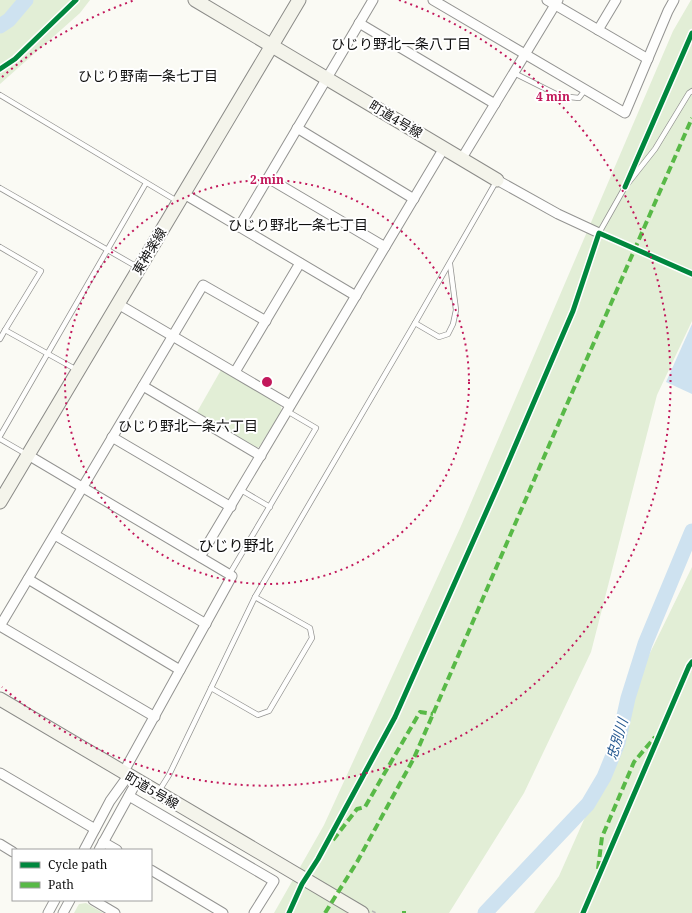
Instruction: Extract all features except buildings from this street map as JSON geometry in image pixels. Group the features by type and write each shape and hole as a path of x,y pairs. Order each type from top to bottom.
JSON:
{"street":[{"name":"町道4号線","path":"195,0 497,180 558,214 599,233"},
{"name":"東神楽線","path":"0,502 299,0"},
{"path":"239,227 373,0"},
{"path":"433,0 625,113 674,0"},
{"path":"598,30 616,0"},
{"path":"462,158 514,73 554,2 648,59"},
{"path":"359,24 495,104"},
{"path":"297,128 414,199"},
{"path":"200,557 444,148"},
{"path":"268,178 385,247"},
{"path":"181,198 239,227 356,296"},
{"path":"235,372 300,263"},
{"path":"155,717 0,626 203,285 266,321"},
{"path":"118,304 235,372 289,408"},
{"path":"143,386 261,456"},
{"path":"112,437 231,507"},
{"path":"28,455 81,488 232,576 155,717 130,777 110,801 85,849"},
{"path":"55,535 206,624"},
{"path":"28,579 180,670"},
{"name":"町道5号線","path":"0,699 362,913"},
{"path":"0,773 95,829"},
{"path":"113,849 101,846 129,796 130,777"},
{"path":"129,796 274,881 254,913"},
{"path":"0,844 12,851"},
{"path":"152,871 223,913"},
{"path":"48,913 54,901"},
{"path":"63,913 69,901"},
{"path":"95,901 115,913"}],"lane":[{"path":"514,73 560,96 579,98 585,90"},
{"path":"599,233 625,187 655,149 692,92"},
{"path":"0,95 146,183 181,198"},
{"path":"158,793 169,774 255,597 450,264 497,180"},
{"path":"28,455 1,435 146,183"},
{"path":"0,188 139,268"},
{"path":"0,247 41,271 0,339"},
{"path":"415,324 440,337 448,334 454,324 456,310 450,264"},
{"path":"5,330 78,370"},
{"path":"229,575 316,428 289,408"},
{"path":"241,490 270,507"},
{"path":"211,688 258,716 269,711 312,638 310,628 255,597"}],"green space":[{"path":"0,0 90,0 80,13 0,84"},
{"path":"691,0 692,321 657,395 591,652 524,793 449,913 274,913 324,825 461,526 673,31"},
{"path":"221,370 280,404 282,411 259,447 254,448 197,412"},
{"path":"692,567 692,913 534,913 559,876 618,743 628,698"},
{"path":"86,903 103,913 74,913 79,904"}],"water":[{"path":"692,324 692,394 666,382"}],"waterway":[{"path":"0,26 9,20 26,0"},
{"name":"忠別川","path":"485,913 588,804 604,777 618,743 628,698 645,644 692,531"}],"marked path":[{"path":"325,913 357,862 414,758 692,118"},
{"path":"333,840 357,809 365,807 420,712 433,714"},
{"path":"598,869 602,837 634,762 655,737"}],"cycle path":[{"path":"0,69 15,59 76,0"},
{"path":"625,187 692,33"},
{"path":"289,913 302,884 318,859 395,717 500,481 573,311 599,233 692,274"},
{"path":"583,913 692,662"}],"district":[{"name":"ひじり野北一条八丁目","path":"401,44"},
{"name":"ひじり野南一条七丁目","path":"148,76"},
{"name":"ひじり野北一条七丁目","path":"298,225"},
{"name":"ひじり野北一条六丁目","path":"188,426"},
{"name":"ひじり野北","path":"236,546"}]}
